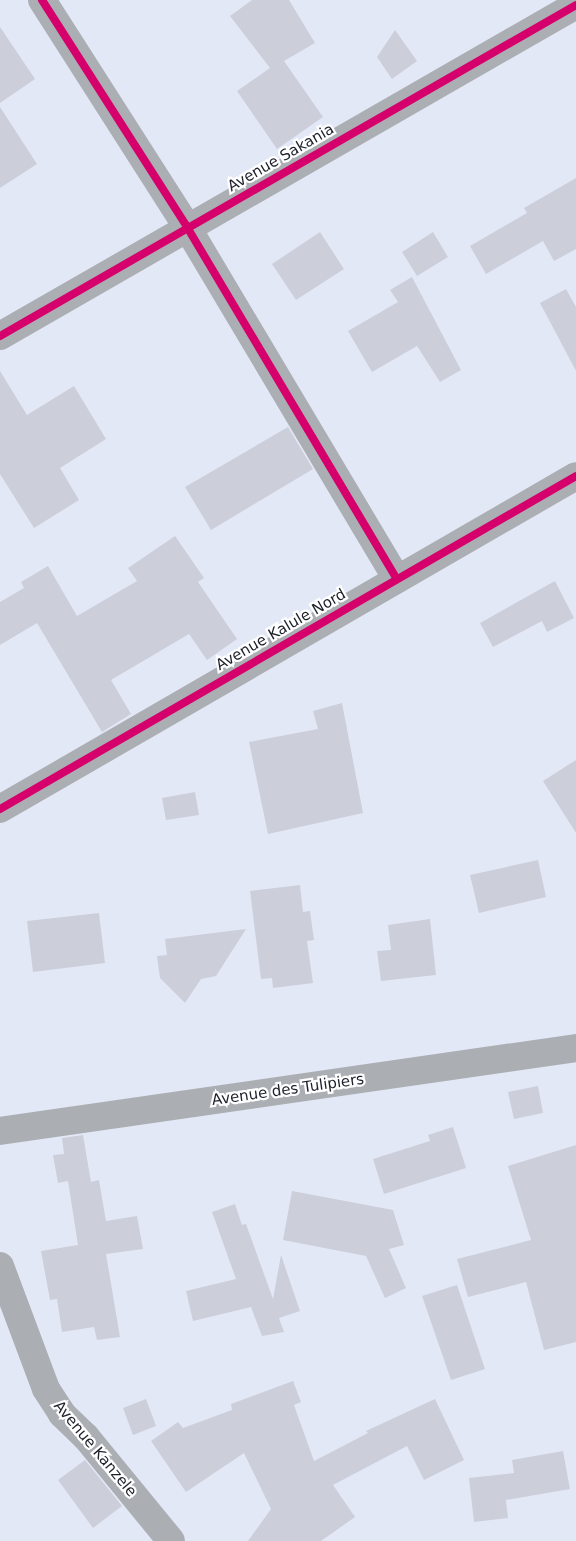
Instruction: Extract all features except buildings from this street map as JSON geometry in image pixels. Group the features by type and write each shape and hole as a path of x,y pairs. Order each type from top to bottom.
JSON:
{"street":[{"path":"42,0 188,227 397,579"},
{"name":"Avenue Sakania","path":"0,336 576,5"},
{"name":"Avenue Kalule Nord","path":"0,809 576,476"},
{"name":"Avenue des Tulipiers","path":"0,1131 576,1048"},
{"name":"Avenue Kanzele","path":"0,1266 46,1389 62,1414 86,1437 171,1541"}],"cycle path":[{"path":"42,0 187,227 397,579"},
{"path":"0,336 576,5"},
{"path":"0,809 576,476"}]}
